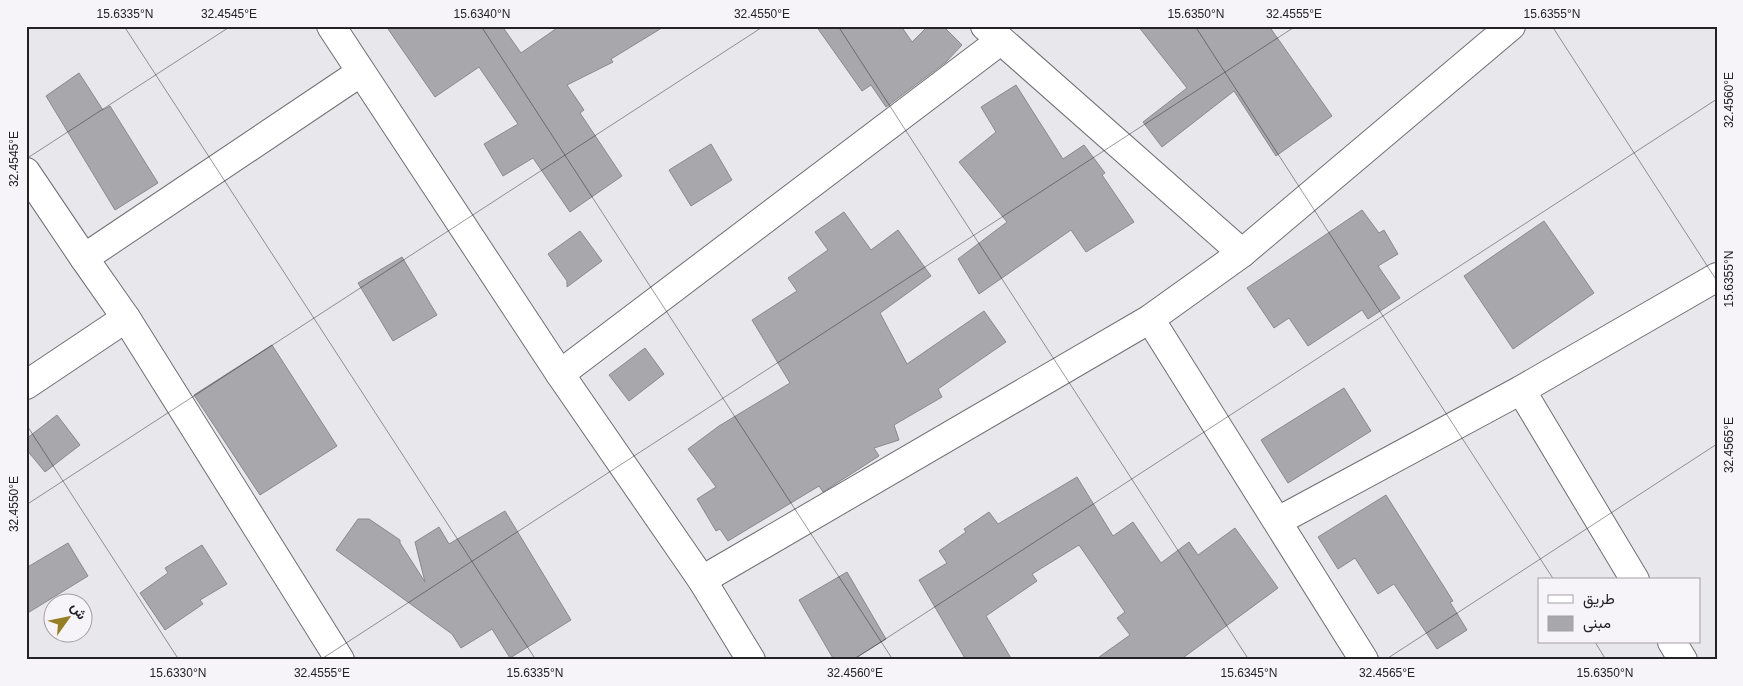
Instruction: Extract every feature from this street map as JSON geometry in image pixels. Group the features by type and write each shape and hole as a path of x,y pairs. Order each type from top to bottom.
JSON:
{"street":[{"path":"331,26 560,374 702,580 751,660"},
{"path":"702,580 1150,318 1242,253 1511,26"},
{"path":"560,374 992,34 1242,253"},
{"path":"84,258 361,72"},
{"path":"26,172 126,318 340,660"},
{"path":"1278,521 1521,390 1717,277"},
{"path":"26,385 126,318"},
{"path":"1150,318 1364,660"},
{"path":"1521,390 1634,578"},
{"path":"1673,644 1683,660"}],"building":[{"path":"386,26 502,26 521,53 560,26 665,26 611,59 613,62 567,85 584,110 580,113 622,176 570,212 533,158 503,176 484,144 518,124 479,67 435,97"},
{"path":"816,26 901,26 912,42 928,26 943,26 962,45 946,62 886,107 871,85 862,91"},
{"path":"1138,26 1269,26 1332,116 1276,156 1234,91 1162,147 1143,122 1187,88"},
{"path":"79,73 103,110 110,106 158,183 115,210 46,96"},
{"path":"1016,85 1063,159 1084,145 1105,173 1102,175 1134,222 1086,252 1071,230 979,294 958,259 1007,222 959,162 996,132 981,107"},
{"path":"711,144 732,180 691,206 669,170"},
{"path":"1362,210 1379,233 1384,230 1398,254 1378,266 1400,298 1368,319 1362,310 1308,346 1289,318 1274,328 1247,288"},
{"path":"844,212 871,250 898,230 931,276 880,313 907,364 984,311 1006,342 938,389 942,397 894,425 899,440 874,448 879,456 823,492 819,486 728,541 720,529 716,531 697,499 716,487 688,449 719,426 790,383 752,320 797,291 788,278 828,250 815,232"},
{"path":"1544,221 1594,293 1513,349 1464,276"},
{"path":"580,231 602,261 567,287 567,281 548,254"},
{"path":"402,257 437,315 393,341 358,283"},
{"path":"272,345 337,446 260,495 194,395"},
{"path":"645,348 664,374 629,401 609,375"},
{"path":"1344,388 1371,431 1288,483 1261,440"},
{"path":"57,415 80,445 45,472 26,449 26,439"},
{"path":"1077,477 1113,536 1133,522 1161,563 1189,542 1198,555 1235,528 1278,588 1180,660 1095,660 1130,635 1117,618 1125,612 1079,545 1032,574 1037,581 986,616 1012,660 966,660 919,580 947,563 939,551 966,532 964,529 989,512 998,524"},
{"path":"1386,495 1453,601 1450,602 1467,630 1437,649 1394,584 1378,594 1355,558 1338,569 1318,537"},
{"path":"505,511 571,620 510,658 492,629 461,648 452,634 336,550 358,519 369,519 400,540 400,543 425,582 415,542 439,527 449,544"},
{"path":"68,543 88,576 59,594 42,594 42,604 26,614 26,568"},
{"path":"202,545 227,584 200,600 203,604 165,630 140,593 168,573 165,568"},
{"path":"847,572 886,639 852,660 834,660 799,600"}]}
